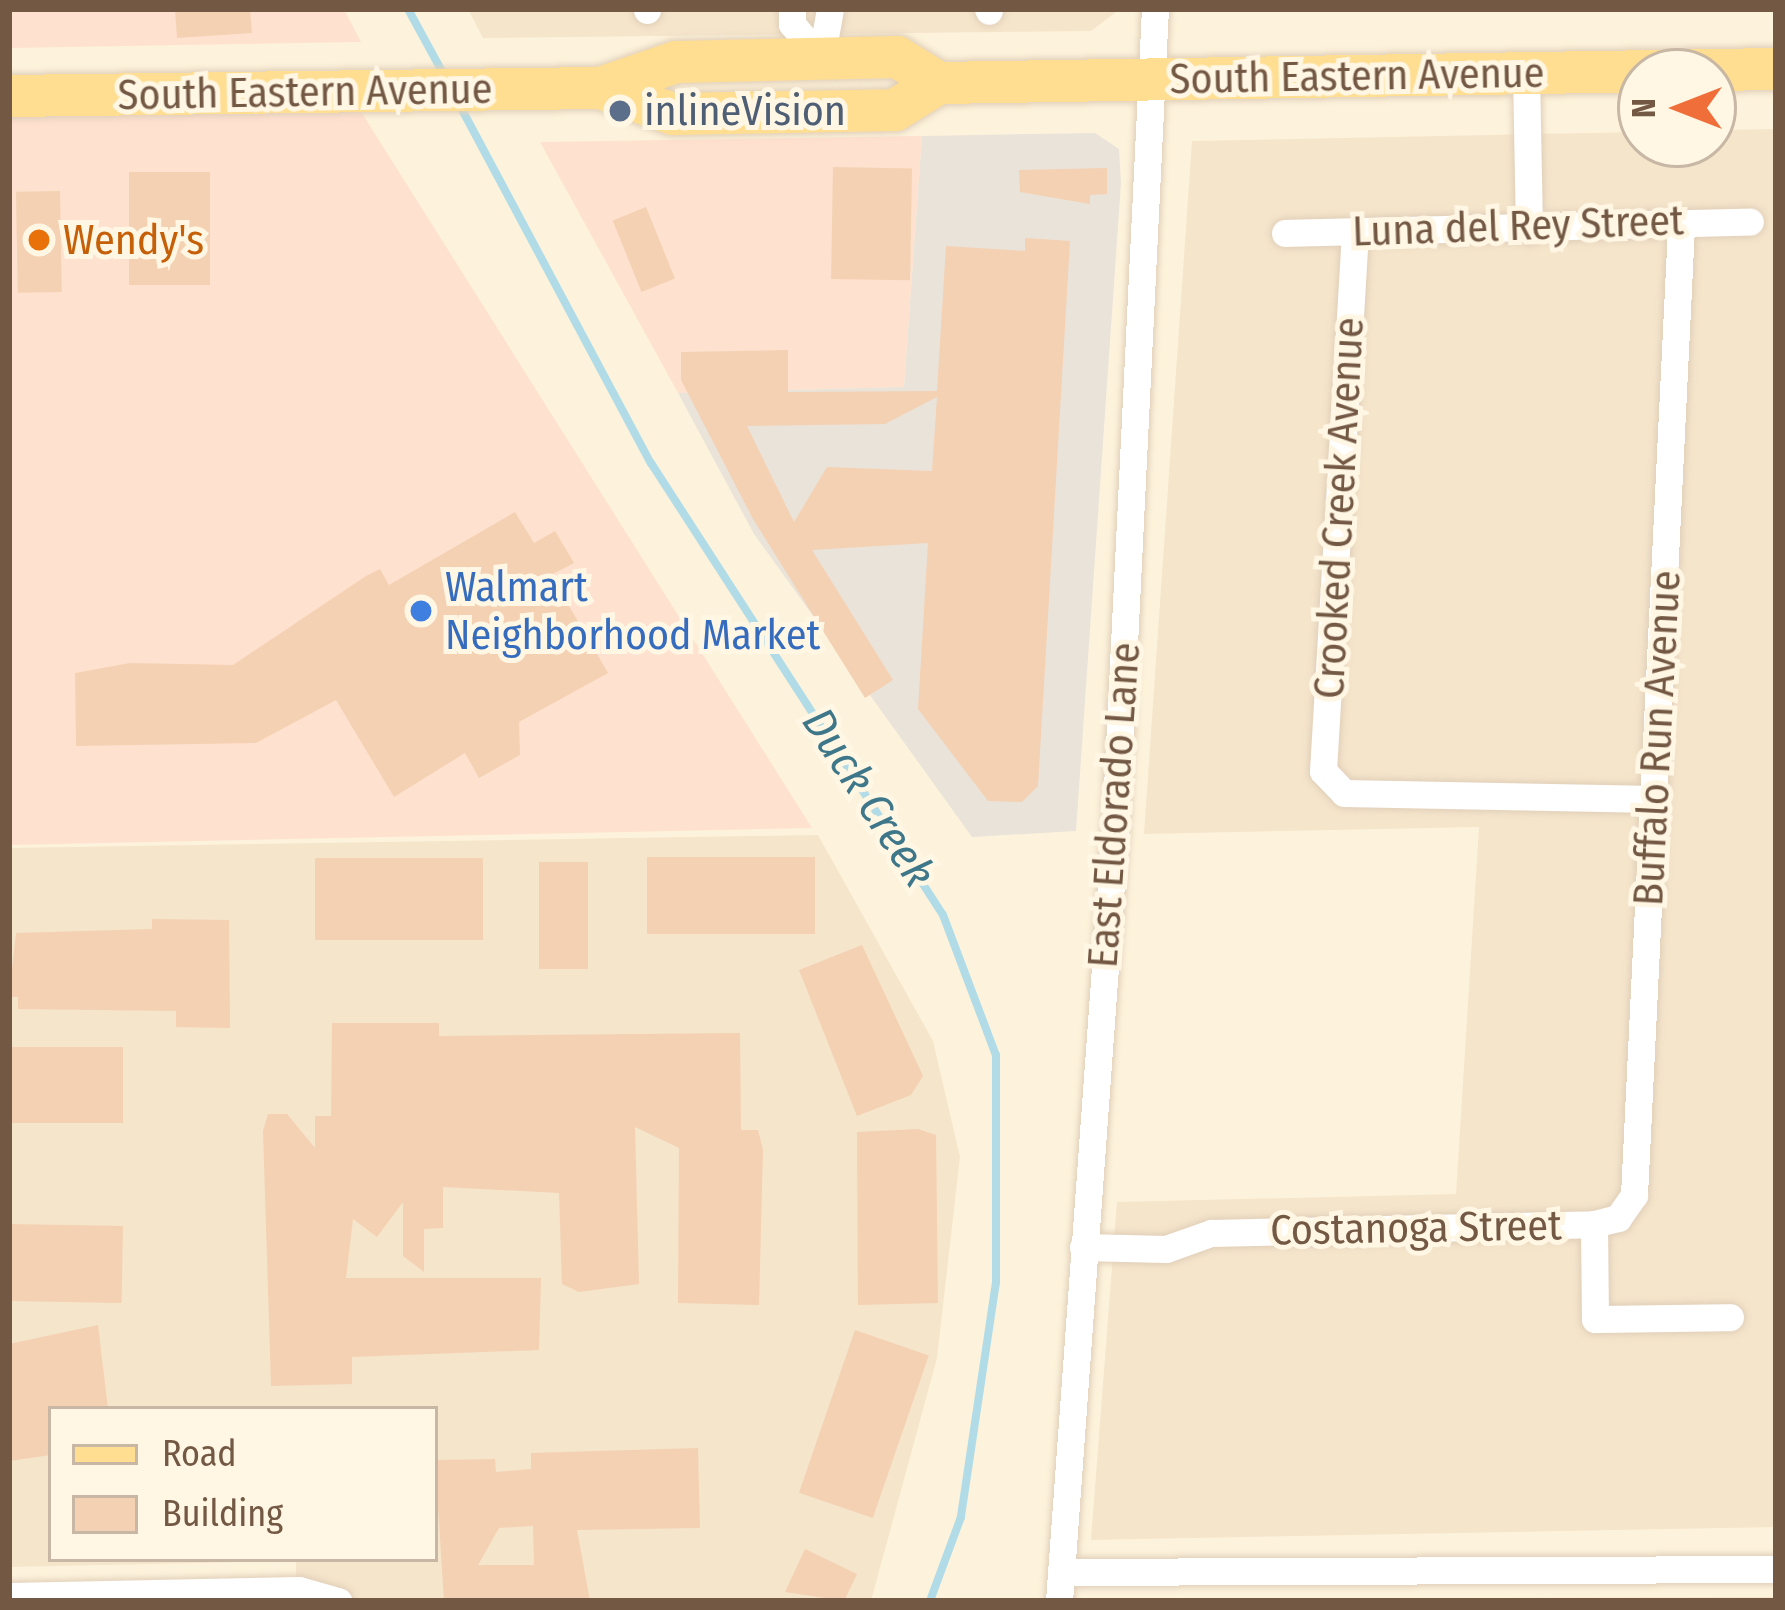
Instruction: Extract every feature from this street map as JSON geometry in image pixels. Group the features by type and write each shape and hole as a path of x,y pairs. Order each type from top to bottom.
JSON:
{"main road":[{"name":"South Eastern Avenue","path":"9,96 600,88 676,62 821,58 896,57 939,83"},
{"path":"673,114 766,89 817,87 821,58"},
{"name":"South Eastern Avenue","path":"600,88 673,114 895,110 939,83 1776,69"}],"street":[{"path":"792,9 792,24 821,58"},
{"path":"821,58 830,9"},
{"name":"East Eldorado Lane","path":"1059,1601 1156,79 1155,9"},
{"path":"1526,73 1529,230"},
{"name":"Luna del Rey Street","path":"1285,233 1681,227 1682,218 1750,222"},
{"name":"Buffalo Run Avenue","path":"1594,1224 1618,1218 1634,1195 1681,227"},
{"name":"Crooked Creek Avenue","path":"1355,232 1323,771 1344,793 1654,799"},
{"name":"Costanoga Street","path":"1083,1247 1166,1249 1210,1233 1594,1224 1595,1319 1730,1317"},
{"path":"1061,1572 1776,1569"},
{"path":"9,1596 299,1590 338,1601"}],"shaded area":[{"path":"9,9 344,9 361,42 9,48"},
{"path":"468,9 1120,9 1091,31 483,38"},
{"path":"348,91 812,828 9,845 9,96"},
{"path":"1776,129 1776,1527 1091,1540 1117,1202 1456,1194 1479,827 1144,834 1192,141 1617,132 1617,168 1737,168 1737,130"},
{"path":"1095,133 1119,149 1121,183 1076,831 972,837 754,534 678,393 904,387 922,136"},
{"path":"922,136 904,387 678,393 540,142"},
{"path":"818,835 933,1041 960,1157 937,1358 871,1601 296,1601 296,1562 438,1562 438,1406 48,1406 48,1562 248,1562 9,1567 9,848"},
{"path":"1776,1597 1776,1601 1086,1601 1086,1599"}],"building":[{"path":"175,9 250,9 252,33 177,38"},
{"path":"833,167 912,168 910,280 831,279"},
{"path":"1107,168 1107,194 1090,195 1090,204 1020,192 1019,170"},
{"path":"129,172 210,172 210,285 129,285"},
{"path":"60,191 62,292 18,293 16,192"},
{"path":"646,207 675,278 641,292 613,220"},
{"path":"1025,238 1070,241 1038,786 1022,802 988,801 918,709 928,543 812,550 893,680 865,698 753,519 681,380 681,352 788,350 788,392 937,391 946,246 1025,251","holes":["937,397 932,471 827,467 794,522 747,426 885,424"]},
{"path":"515,512 534,543 555,531 574,563 551,575 608,673 519,722 520,755 479,778 465,753 394,797 336,700 256,743 76,746 75,673 130,663 233,665 366,576 380,569 389,585"},
{"path":"647,857 815,857 815,934 647,934"},
{"path":"315,858 483,858 483,940 315,940"},
{"path":"539,862 588,862 588,969 539,969"},
{"path":"152,919 229,920 230,1028 176,1027 176,1011 18,1009 18,997 9,997 16,933 152,929"},
{"path":"862,945 923,1076 911,1095 857,1116 799,970"},
{"path":"332,1023 439,1023 439,1036 740,1033 741,1130 758,1130 763,1150 759,1305 678,1303 679,1148 635,1127 639,1284 579,1292 562,1284 559,1193 443,1187 443,1228 424,1229 424,1272 403,1256 403,1202 377,1237 353,1219 346,1278 541,1278 539,1350 352,1357 352,1384 271,1386 263,1131 268,1114 287,1114 315,1148 315,1116 331,1116"},
{"path":"9,1047 123,1047 123,1123 9,1123"},
{"path":"918,1129 936,1135 938,1303 858,1305 857,1132"},
{"path":"9,1224 123,1226 122,1303 9,1301"},
{"path":"98,1325 108,1406 48,1406 48,1455 9,1461 9,1344"},
{"path":"855,1330 929,1355 873,1518 799,1493"},
{"path":"698,1448 700,1528 577,1530 590,1601 444,1601 438,1460 495,1459 496,1472 531,1469 531,1453","holes":["533,1526 534,1565 478,1565 499,1528"]},
{"path":"805,1549 857,1574 844,1601 785,1592"}],"waterway":[{"name":"Duck Creek","path":"408,9 444,75"},
{"name":"Duck Creek","path":"459,104 651,463 943,915 996,1055 996,1282 961,1517 930,1601"}],"place":[{"name":"inlineVision","path":"620,111"},
{"name":"Wendy's","path":"39,240"},
{"name":"Walmart Neighborhood Market","path":"421,611"}]}
